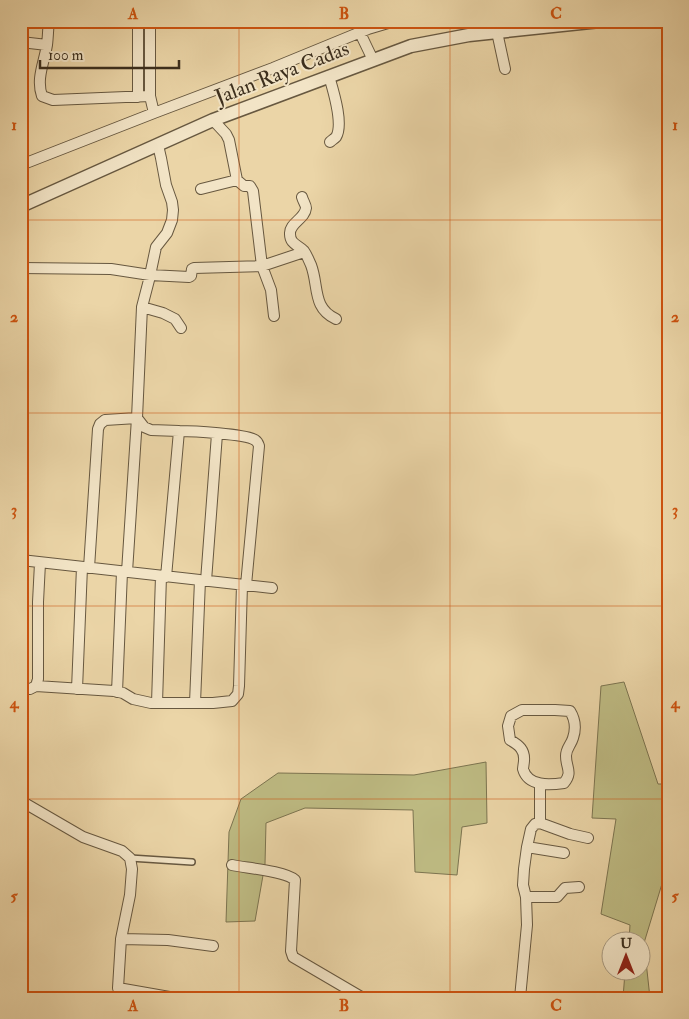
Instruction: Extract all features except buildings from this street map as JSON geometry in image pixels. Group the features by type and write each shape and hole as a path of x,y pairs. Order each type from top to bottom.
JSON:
{"street":[{"path":"49,21 47,46 40,77 42,96 53,100 150,96"},
{"path":"138,21 138,97"},
{"path":"150,21 150,96 154,113"},
{"path":"21,165 360,35 375,27 395,21"},
{"name":"Jalan Raya Cadas","path":"21,206 213,120 372,58 411,46 451,38 600,21"},
{"path":"497,32 505,69"},
{"path":"360,35 372,58"},
{"path":"21,42 47,46"},
{"path":"329,76 338,108 338,131 330,142"},
{"path":"213,120 229,140 237,180 244,186 250,186 253,190 262,266 271,290 274,316"},
{"path":"117,692 124,572 137,418 142,307 156,247 167,233 172,220 173,210 158,145"},
{"path":"201,189 237,180"},
{"path":"302,197 306,207 290,232 292,242 304,252 311,267 320,303 324,311 336,319"},
{"path":"21,268 111,269 189,278 192,269 196,267 262,266 304,252"},
{"path":"142,307 175,318 181,328"},
{"path":"21,689 30,689 36,686 117,692 133,699 151,703 213,703 232,701 238,694 240,686 244,585 258,442 247,437 151,430 142,425 137,418"},
{"path":"77,689 98,429 105,420 137,418"},
{"path":"157,703 163,576 179,431"},
{"path":"195,703 203,581 217,434"},
{"path":"21,560 272,588"},
{"path":"36,686 38,679 40,563"},
{"path":"522,710 570,711 574,717 575,728 573,739 567,747 568,778 564,783 540,784 529,779 523,769 524,755 519,746 510,740 508,726 511,716 522,710"},
{"path":"540,784 540,823"},
{"path":"21,801 83,837 122,851 130,858 132,870 130,895 121,939 118,993 175,998"},
{"path":"520,998 527,925 526,897 523,885 526,847 531,829 535,824 540,823 570,834 588,838"},
{"path":"526,847 564,853"},
{"path":"232,865 289,875 295,880 291,951 293,957 363,998"},
{"path":"526,897 557,897 565,888 579,887"},
{"path":"121,939 168,940 214,946"}],"lane":[{"path":"130,858 192,862"}],"shaded area":[{"path":"624,682 658,784 668,784 668,864 647,932 630,932 630,925 601,914 616,819 592,818 601,686"},
{"path":"486,762 487,823 462,827 457,875 415,872 413,810 305,808 266,823 265,864 255,921 226,922 229,832 241,799 278,773 414,775"},
{"path":"624,982 648,982 650,998 623,998"}]}
